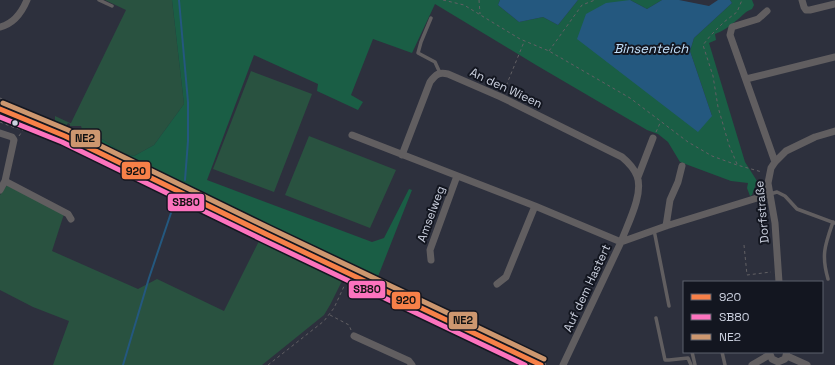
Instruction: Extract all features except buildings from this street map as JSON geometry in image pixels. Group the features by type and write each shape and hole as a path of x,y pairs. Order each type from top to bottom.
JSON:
{"main road":[{"path":"0,109 62,134 541,365"}],"street":[{"path":"0,28 13,20 23,10 27,0"},
{"path":"802,0 806,10 834,3"},
{"path":"767,11 758,19 732,27 730,30 730,35 775,162"},
{"path":"746,79 835,56"},
{"path":"402,155 430,82 435,75 440,73"},
{"name":"An den Wieen","path":"440,73 448,74 501,97 622,157 630,164 638,177"},
{"name":"Dorfstraße","path":"779,281 775,223 768,183 770,174 775,162 786,151 824,134 835,132"},
{"path":"0,133 12,137 14,140 5,182 0,190"},
{"path":"352,135 534,206 621,242 636,204 638,177 653,138"},
{"path":"666,226 670,200 678,182 682,166"},
{"name":"Amselweg","path":"431,260 430,250 457,176"},
{"path":"5,182 68,214 71,219"},
{"name":"Auf dem Hastert","path":"563,365 621,242 666,226 770,194"},
{"path":"497,284 506,277 534,206"},
{"path":"354,336 408,361 412,365"},
{"path":"752,365 769,354 774,361 780,363 785,359 787,354 807,365"}],"lane":[{"path":"100,0 112,6"},
{"path":"431,18 418,53 435,62 440,73"},
{"path":"770,194 777,192 785,196 797,209 834,223 824,249 824,266 828,279"},
{"path":"654,230 669,306"},
{"path":"656,318 665,360 688,358 691,365"},
{"path":"692,353 695,365"},
{"path":"722,353 725,365"}],"path":[{"path":"443,0 464,5 524,41 549,51 630,98 694,146 712,156 770,174"},
{"path":"479,0 480,15"},
{"path":"549,51 582,5 595,0"},
{"path":"737,165 729,145 718,107 713,76 703,45 724,22 738,12 742,0"},
{"path":"501,97 524,41"},
{"path":"0,98 28,111"},
{"path":"653,138 661,120"},
{"path":"0,122 15,128 29,131 54,142"},
{"path":"744,246 747,274 779,271"},
{"path":"268,365 324,321 334,308 350,274"},
{"path":"329,314 349,325 354,336"}],"green space":[{"path":"105,0 172,0 184,104 154,145 134,156 123,153 85,128 82,129 81,126 70,126 68,123 65,128 59,126 55,122 55,116 71,123 126,10"},
{"path":"172,0 500,0 498,5 519,22 543,17 558,25 578,0 630,0 712,116 690,51 694,38 732,3 730,0 752,0 754,5 752,9 715,34 716,40 709,43 745,162 757,181 752,195 750,196 747,188 748,183 731,181 680,162 668,142 658,134 647,130 435,4 412,53 373,39 351,95 363,102 358,110 317,91 318,84 254,55 207,180 372,242 384,238 409,189 412,190 377,279 121,158 86,136 78,134 77,129 85,128 123,153 134,156 154,145 184,104"},
{"path":"630,0 662,0 647,9"},
{"path":"251,71 312,94 274,192 213,169"},
{"path":"309,136 396,170 370,228 285,195"},
{"path":"7,185 64,214 52,251 138,289 157,279 224,311 261,237 340,277 342,281 324,315 262,365 53,365 69,321 33,307 0,290 0,195"}],"water":[{"path":"500,0 578,0 558,25 543,17 519,22 498,5"},
{"name":"Binsenteich","path":"630,0 647,9 662,0 679,0 709,6 718,0 730,0 732,3 694,38 690,51 712,116 698,132 577,39 586,14 606,3"}],"waterway":[{"path":"179,0 188,102 188,141 185,180"},
{"path":"123,365 149,278 174,204"}],"transit line":[{"name":"NE2","path":"3,103 68,130 544,359"},
{"name":"920","path":"0,109 65,136 541,365"},
{"name":"SB80","path":"0,117 62,142 525,365"}]}
